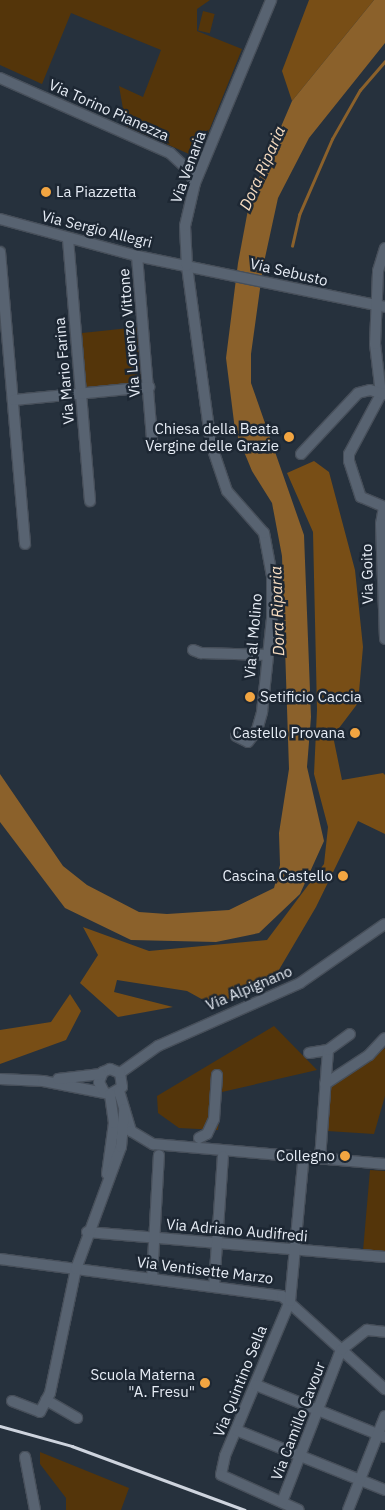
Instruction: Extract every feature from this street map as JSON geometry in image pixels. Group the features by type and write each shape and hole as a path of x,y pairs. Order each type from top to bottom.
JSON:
{"street":[{"name":"Via Venaria","path":"203,383 187,266 185,226 195,183 271,0"},
{"name":"Via Torino Pianezza","path":"0,78 170,153 187,169 195,183"},
{"name":"Via Sergio Allegri","path":"0,219 68,239 187,266"},
{"name":"Via Mario Farina","path":"68,239 90,501"},
{"path":"385,248 378,271 380,308 375,344 383,394 349,454 349,461 361,497 385,507"},
{"path":"0,252 25,544"},
{"name":"Via Lorenzo Vittone","path":"138,256 152,438"},
{"name":"Via Sebusto","path":"187,266 216,270 380,308"},
{"name":"Via al Molino","path":"203,383 211,444 227,491 264,534 272,576 272,618 257,730 248,742 236,736"},
{"path":"14,400 149,388"},
{"path":"301,454 358,393 370,390 383,394"},
{"name":"Via Goito","path":"385,507 381,524 385,640"},
{"path":"193,650 202,653 268,655"},
{"name":"Via Alpignano","path":"120,1074 158,1046 300,983 385,924"},
{"path":"309,1054 328,1050 350,1034"},
{"path":"326,1084 362,1060 385,1038"},
{"path":"320,1159 328,1050"},
{"path":"0,1079 43,1081 110,1092 123,1081 120,1074 110,1069 101,1074 43,1081"},
{"path":"101,1074 99,1082 124,1109 131,1131 153,1144 385,1164"},
{"path":"199,1138 207,1134 214,1119 217,1075"},
{"path":"105,1189 114,1123 110,1092"},
{"path":"12,1400 40,1412 46,1400 76,1268 87,1232 121,1147 124,1109"},
{"path":"152,1278 159,1155"},
{"path":"214,1287 223,1156"},
{"name":"Via Quintino Sella","path":"282,1502 221,1475 236,1430 290,1301 303,1163"},
{"name":"Via Adriano Audifredi","path":"87,1232 385,1257"},
{"name":"Via Ventisette Marzo","path":"0,1259 282,1296 290,1301 385,1389"},
{"path":"341,1350 367,1330 385,1332"},
{"name":"Via Camillo Cavour","path":"282,1502 341,1350"},
{"path":"256,1385 382,1435"},
{"path":"46,1400 77,1418"},
{"path":"348,1510 382,1435 385,1416"},
{"path":"236,1430 385,1490"},
{"path":"25,1457 35,1510"},
{"path":"282,1502 299,1510"}],"shaded area":[{"path":"0,0 210,0 197,9 197,31 242,49 198,158 126,126 119,86 143,97 161,50 71,13 42,84 0,65"},
{"path":"309,0 374,0 292,101 282,71"},
{"path":"374,0 385,0 385,43 309,138 278,198 263,267 251,354 251,383 304,535 311,717 307,767 324,841 300,894 259,933 216,942 131,940 65,908 0,822 0,774 63,866 87,885 139,912 167,914 229,910 274,888 280,865 279,833 289,769 282,556 272,503 252,471 235,430 226,358 238,263 250,199 292,101"},
{"path":"203,11 215,14 210,33 198,30"},
{"path":"139,327 145,383 83,389 77,333"},
{"path":"314,461 329,472 355,570 363,647 358,703 333,736 342,780 383,773 385,775 385,834 358,821 316,907 270,985 216,1007 187,991 117,980 114,992 173,1007 118,1017 80,983 98,955 83,927 149,951 267,940 324,864 328,827 314,774 317,710 313,532 287,473"},
{"path":"70,994 81,1011 66,1040 0,1064 0,1030 51,1022"},
{"path":"274,1026 317,1070 222,1092 218,1130 179,1128 158,1113 157,1096"},
{"path":"385,1048 385,1096 374,1134 327,1131 330,1087"},
{"path":"370,1170 385,1171 385,1253 363,1251"},
{"path":"40,1452 129,1488 121,1510 66,1510 66,1498 40,1464"}],"waterway":[{"path":"292,246 299,215 332,139 360,90 385,61"}],"railway":[{"path":"0,1426 72,1446 245,1510"}],"place":[{"name":"La Piazzetta","path":"46,192"},
{"name":"Chiesa della Beata Vergine delle Grazie","path":"289,437"},
{"name":"Setificio Caccia","path":"250,697"},
{"name":"Castello Provana","path":"355,733"},
{"name":"Cascina Castello","path":"343,876"},
{"name":"Collegno","path":"345,1156"},
{"name":"Scuola Materna \"A. Fresu\"","path":"205,1383"}],"water label":[{"name":"Dora Riparia","path":"262,168"},
{"name":"Dora Riparia","path":"277,611"}]}
